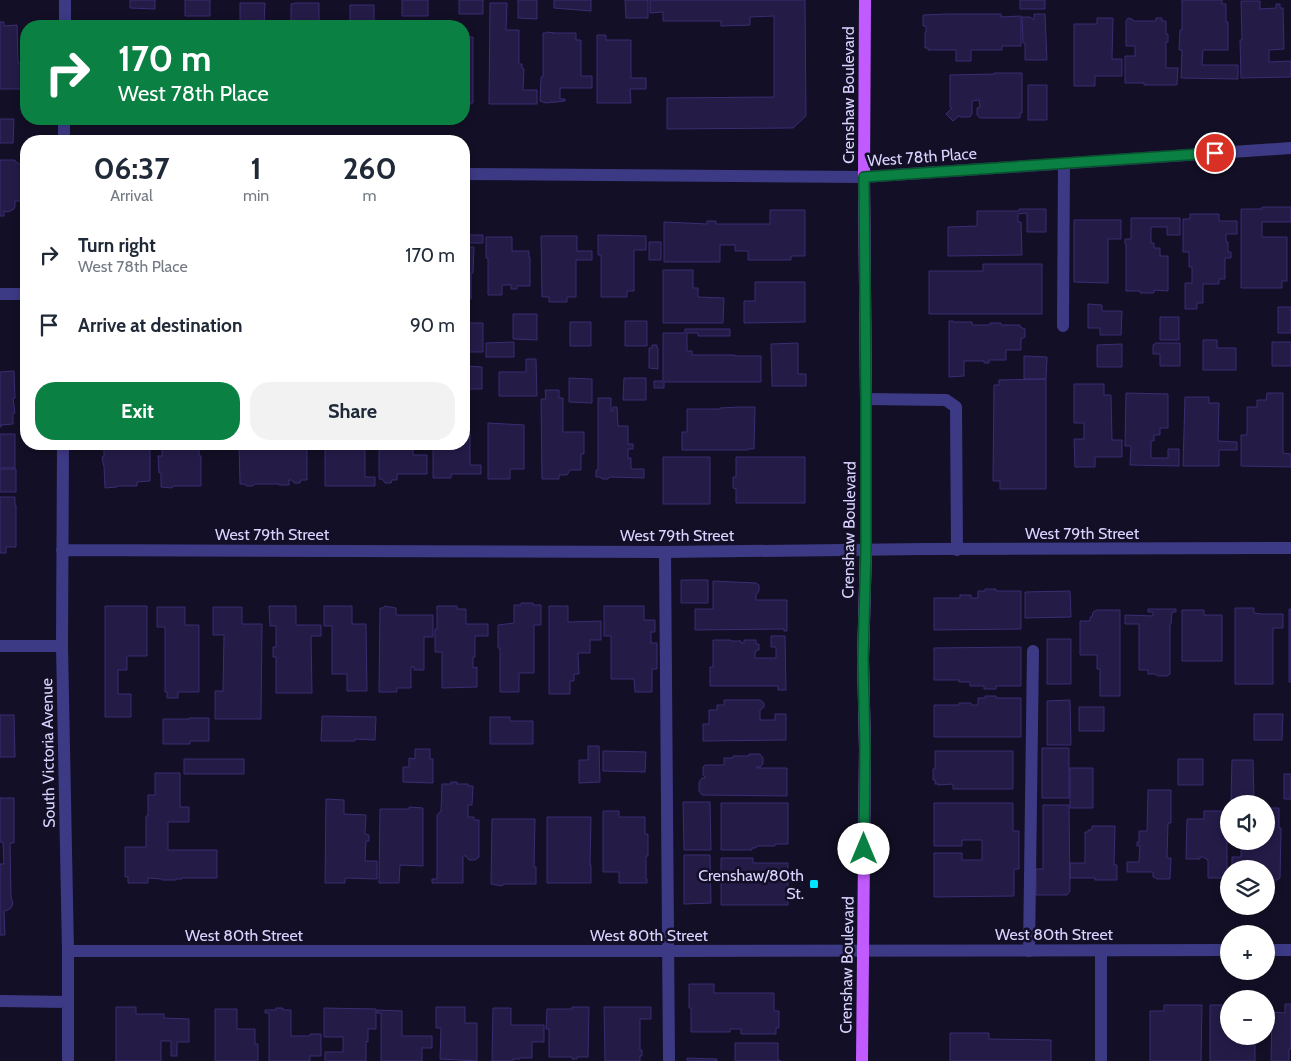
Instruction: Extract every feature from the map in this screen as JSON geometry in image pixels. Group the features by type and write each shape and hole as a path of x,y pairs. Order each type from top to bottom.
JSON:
{"main road":[{"name":"Crenshaw Boulevard","path":"862,1061 865,776 863,659 866,550 865,0"}],"street":[{"path":"64,20 65,0"},
{"name":"West 78th Place","path":"470,174 864,177 1291,148"},
{"path":"1063,326 1064,164"},
{"path":"0,294 20,294"},
{"path":"866,399 946,400 956,407 957,550"},
{"name":"South Victoria Avenue","path":"63,450 62,646 68,950 68,1061"},
{"name":"West 79th Street","path":"62,550 665,552 1291,548"},
{"path":"665,552 669,1061"},
{"path":"0,646 62,646"},
{"path":"1029,950 1034,651"},
{"name":"West 80th Street","path":"68,950 1220,950"},
{"path":"1101,950 1101,1061"},
{"path":"1275,950 1291,950"},
{"path":"0,1001 68,1002"}],"building":[{"path":"130,0 155,0 155,9 130,8"},
{"path":"185,0 210,0 210,16 185,16"},
{"path":"402,0 428,0 428,16 402,16"},
{"path":"459,0 483,0 483,14 459,14"},
{"path":"518,0 537,0 537,19 518,18"},
{"path":"554,0 591,0 591,11 554,8"},
{"path":"625,0 648,0 648,18 626,18"},
{"path":"650,0 805,0 806,116 793,128 667,129 667,98 774,97 774,16 750,17 750,25 721,26 721,21 663,21 663,12 650,13"},
{"path":"1020,0 1045,0 1045,9 1020,9"},
{"path":"1182,0 1222,0 1222,4 1226,4 1228,50 1203,50 1202,65 1238,65 1238,79 1181,78 1182,50 1179,50 1180,30 1182,30"},
{"path":"1241,1 1260,1 1260,9 1276,8 1276,4 1280,4 1280,8 1283,8 1284,49 1269,50 1269,62 1291,61 1291,77 1241,78"},
{"path":"240,3 265,3 264,20 240,20"},
{"path":"319,3 319,20 291,20 291,4"},
{"path":"490,3 507,3 506,30 519,30 519,64 522,64 524,69 523,90 537,90 537,104 489,104"},
{"path":"350,5 374,5 374,20 350,20"},
{"path":"1001,14 1001,17 1021,16 1021,46 1002,46 1002,50 971,50 971,61 956,61 956,50 928,50 928,48 925,48 926,26 923,26 923,15"},
{"path":"1034,14 1045,14 1047,60 1025,60 1022,17 1030,17 1034,20"},
{"path":"1097,18 1113,18 1112,59 1122,59 1122,76 1095,76 1095,86 1074,86 1074,24 1097,24"},
{"path":"1128,18 1134,21 1156,21 1156,18 1162,18 1162,21 1166,21 1168,42 1166,42 1166,68 1178,68 1177,85 1125,83 1125,56 1135,56 1135,46 1126,46 1126,21"},
{"path":"0,22 4,22 4,26 17,25 20,89 0,89"},
{"path":"543,33 576,33 576,40 581,40 581,76 592,76 592,88 560,88 560,99 565,99 565,101 546,103 540,101 541,77 543,77"},
{"path":"597,35 606,35 606,40 631,40 631,78 646,78 646,89 630,89 631,103 597,103"},
{"path":"470,37 473,37 473,103 470,103"},
{"path":"1022,73 1022,113 1020,113 1020,118 980,118 977,115 977,108 980,107 979,100 972,101 972,114 970,117 959,116 953,121 946,114 952,108 950,107 950,75"},
{"path":"1028,85 1047,85 1047,120 1028,120"},
{"path":"0,119 14,119 13,143 0,143"},
{"path":"0,160 15,160 20,164 20,201 15,201 14,209 8,212 4,211 4,216 0,216"},
{"path":"1262,207 1291,207 1291,222 1262,222 1262,237 1287,237 1287,281 1282,281 1282,288 1241,288 1241,209 1262,209"},
{"path":"1019,209 1046,209 1046,232 1027,232 1027,213 1018,214 1018,222 1021,222 1022,255 948,256 948,227 977,226 977,211 1019,211"},
{"path":"770,210 805,210 805,256 791,256 791,260 748,260 748,251 735,251 735,245 720,245 720,262 664,262 664,222 707,224 707,221 716,221 716,224 770,224"},
{"path":"1190,214 1219,214 1219,221 1237,221 1237,234 1226,234 1228,252 1231,252 1231,258 1225,258 1225,279 1219,279 1219,284 1203,284 1203,303 1197,303 1197,309 1185,309 1185,283 1192,283 1192,267 1189,267 1189,252 1183,252 1183,219 1190,219"},
{"path":"1131,218 1180,218 1180,235 1167,235 1167,227 1151,227 1151,243 1154,243 1154,248 1160,248 1160,256 1168,256 1168,291 1154,290 1154,293 1140,293 1140,291 1126,291 1125,239 1131,239"},
{"path":"1074,220 1121,220 1121,239 1108,239 1108,283 1074,282"},
{"path":"470,235 483,235 483,243 470,243"},
{"path":"598,235 646,236 646,250 634,250 634,291 627,291 627,297 601,297 601,255 598,255"},
{"path":"541,236 577,236 577,251 592,251 592,260 576,260 576,297 567,297 567,302 549,302 549,297 542,297"},
{"path":"486,237 512,237 512,251 529,251 530,286 517,286 517,289 511,289 511,285 502,285 502,295 488,295"},
{"path":"649,242 661,242 661,260 649,260"},
{"path":"470,247 474,247 473,273 471,273 471,299"},
{"path":"983,264 1042,264 1042,314 929,314 929,271 983,271"},
{"path":"663,270 693,270 693,288 698,288 698,297 724,298 723,323 663,323"},
{"path":"755,282 805,282 805,322 744,323 744,301 755,301"},
{"path":"1088,304 1102,305 1102,311 1122,311 1121,335 1100,335 1100,328 1088,328"},
{"path":"1278,307 1291,307 1291,333 1278,333"},
{"path":"513,314 537,314 537,340 513,339"},
{"path":"1160,317 1179,317 1179,340 1160,340"},
{"path":"625,321 647,321 647,346 625,346"},
{"path":"949,321 972,322 972,325 1001,323 1001,325 1020,325 1020,327 1025,329 1025,337 1021,339 1021,350 1006,350 1006,360 989,360 989,363 984,363 984,361 964,361 964,376 949,377"},
{"path":"570,322 591,322 591,346 570,346"},
{"path":"470,323 483,323 483,352 470,352"},
{"path":"685,329 730,329 730,336 698,336 698,333 687,333 687,351 692,351 692,355 761,356 761,382 664,382 664,388 654,388 654,381 663,381 663,333 685,333"},
{"path":"1203,340 1217,340 1217,348 1236,348 1236,370 1203,370"},
{"path":"514,342 514,357 486,357 486,343"},
{"path":"1272,342 1291,342 1291,366 1272,366"},
{"path":"798,343 798,374 806,374 806,386 772,386 771,344"},
{"path":"1156,343 1180,343 1180,366 1160,366 1160,354 1153,354 1153,345"},
{"path":"1122,344 1122,367 1097,367 1097,345"},
{"path":"652,345 657,345 658,348 658,369 649,368 649,348 652,348"},
{"path":"1024,356 1047,357 1046,379 1024,379"},
{"path":"526,359 536,359 537,396 499,396 499,372 526,372"},
{"path":"470,366 482,367 482,389 470,389"},
{"path":"14,371 15,398 13,398 15,413 13,413 13,424 1,425 0,427 0,372"},
{"path":"569,378 592,379 592,403 569,402"},
{"path":"624,378 646,378 646,400 623,400"},
{"path":"1046,379 1046,489 1000,489 1000,481 993,481 994,385 999,385 999,380"},
{"path":"1074,384 1104,384 1104,395 1111,395 1112,440 1122,440 1122,457 1095,457 1095,467 1075,467 1074,439 1084,439 1084,423 1074,423"},
{"path":"545,390 559,390 559,398 563,398 563,432 584,432 584,454 581,454 581,470 570,470 567,475 559,475 559,479 542,479 541,399 546,399"},
{"path":"1126,393 1168,394 1168,428 1160,428 1160,435 1154,435 1154,441 1151,441 1151,458 1168,458 1168,449 1179,449 1179,466 1130,465 1131,446 1125,446"},
{"path":"1267,393 1283,393 1283,453 1291,454 1291,467 1241,466 1241,435 1247,435 1247,407 1257,407 1257,400 1266,400"},
{"path":"1185,397 1209,397 1209,403 1219,403 1218,441 1237,442 1237,450 1219,450 1219,466 1183,466"},
{"path":"598,398 611,398 611,411 613,411 613,407 617,407 618,426 628,426 628,444 633,444 633,449 628,449 628,458 631,458 631,469 644,469 644,478 610,477 602,479 596,477 596,470 598,470"},
{"path":"755,407 754,449 682,450 682,432 687,432 687,409"},
{"path":"488,423 524,425 524,469 510,469 510,479 488,479"},
{"path":"0,434 15,434 15,468 0,468"},
{"path":"104,450 150,450 150,481 137,482 137,486 105,488 102,457 104,456"},
{"path":"162,450 199,450 199,456 201,456 201,486 161,487 158,456 162,456"},
{"path":"239,450 307,450 307,480 294,483 292,480 289,480 289,485 255,484 247,486 240,484"},
{"path":"325,450 365,450 365,477 375,477 375,486 325,486"},
{"path":"379,450 413,450 413,455 427,455 427,474 397,474 397,480 392,480 391,483 385,483 382,479 379,479"},
{"path":"433,450 470,450 470,465 481,465 481,474 451,474 451,478 433,478"},
{"path":"663,457 710,457 710,504 663,504"},
{"path":"736,457 805,457 805,503 736,503 736,489 733,488 733,477 736,477"},
{"path":"0,469 16,469 16,492 0,492"},
{"path":"0,497 15,497 16,505 16,547 6,547 6,553 0,553"},
{"path":"681,580 708,580 708,603 681,603"},
{"path":"713,581 756,583 759,585 759,591 756,595 756,600 787,600 787,631 784,631 784,629 695,630 695,609 713,609"},
{"path":"985,589 1021,591 1021,629 934,630 934,598 960,598 960,595 971,595 971,598 978,598 978,591 985,591"},
{"path":"1070,591 1071,617 1025,618 1025,592"},
{"path":"521,603 541,605 541,625 534,625 534,673 519,673 519,692 500,692 498,625 514,623 514,605 521,605"},
{"path":"105,606 147,606 147,656 127,656 127,670 118,670 118,694 131,694 131,717 105,717"},
{"path":"269,606 296,606 296,625 321,625 321,636 311,636 312,693 276,693 276,657 273,657 273,647 276,647 276,626 270,626"},
{"path":"324,606 352,606 352,624 366,624 367,691 347,691 347,674 332,674 332,626 324,626"},
{"path":"385,606 396,608 396,615 433,615 433,637 424,637 424,670 414,670 414,667 411,667 411,688 397,688 397,692 379,692 380,608"},
{"path":"437,606 457,606 457,609 466,609 466,624 488,624 488,636 475,636 473,668 477,667 477,687 442,688 442,652 435,652"},
{"path":"549,606 568,606 568,622 601,621 601,640 590,640 590,653 578,653 579,674 574,674 574,681 570,681 570,694 549,694"},
{"path":"604,606 644,606 644,620 655,620 655,632 651,632 651,643 657,643 657,669 652,669 652,692 635,692 634,679 611,679 611,636 604,636"},
{"path":"157,607 185,607 185,625 199,625 199,692 178,692 178,698 167,698 167,692 165,692 165,627 157,627"},
{"path":"213,607 242,607 242,624 262,624 261,719 215,719 215,691 223,691 224,635 213,635"},
{"path":"1235,608 1254,608 1254,613 1261,614 1283,614 1283,628 1273,628 1273,684 1235,684"},
{"path":"1148,609 1176,609 1176,612 1172,612 1170,624 1170,674 1167,676 1148,674 1148,670 1139,670 1139,624 1125,624 1125,615 1153,616 1153,612 1148,612"},
{"path":"1289,609 1291,609 1291,682 1289,682"},
{"path":"1097,610 1120,610 1120,696 1100,696 1100,669 1097,669 1097,655 1080,655 1080,621 1090,621 1093,612"},
{"path":"1182,610 1204,610 1204,615 1222,615 1222,661 1182,661"},
{"path":"771,636 785,636 786,690 778,690 778,686 710,686 710,667 713,667 713,640 731,640 744,643 744,640 756,640 756,644 759,644 759,650 755,652 755,658 776,658 776,647 771,647"},
{"path":"1047,639 1071,639 1071,684 1047,684"},
{"path":"1021,647 1021,686 996,686 996,689 984,689 984,686 970,686 970,682 959,682 959,680 934,680 934,648"},
{"path":"985,696 1021,698 1021,737 934,737 934,705 971,703 971,705 978,705 978,698 985,698"},
{"path":"724,700 760,700 764,703 764,707 760,710 760,720 775,720 775,714 786,714 786,740 703,741 703,724 709,724 709,710 717,710 717,705 724,705"},
{"path":"1070,700 1071,745 1047,745 1047,701"},
{"path":"1079,707 1104,707 1104,731 1079,731"},
{"path":"1254,714 1283,714 1282,740 1254,740"},
{"path":"0,715 14,715 15,757 0,757"},
{"path":"322,716 376,717 375,740 321,741"},
{"path":"490,717 510,717 510,721 533,721 533,744 490,744"},
{"path":"209,718 209,741 190,741 190,744 163,744 163,719"},
{"path":"588,746 599,746 600,782 579,783 579,760 588,760"},
{"path":"1042,748 1069,748 1069,798 1042,798"},
{"path":"415,749 430,749 430,759 433,759 433,783 403,782 403,767 409,767 409,758 415,759"},
{"path":"603,751 646,752 645,772 603,771"},
{"path":"935,751 1013,751 1013,789 953,789 953,784 935,784 933,769 935,769"},
{"path":"749,754 760,754 763,758 763,764 757,768 787,768 787,796 702,795 699,791 699,782 702,778 706,778 703,775 703,767 705,765 724,765 724,758 749,756"},
{"path":"184,759 244,759 244,774 184,774"},
{"path":"1178,759 1203,759 1203,785 1178,785"},
{"path":"1232,760 1253,760 1254,795 1231,795"},
{"path":"1070,768 1093,768 1093,808 1070,808"},
{"path":"155,773 180,773 180,807 189,807 189,822 168,822 168,850 217,850 217,878 162,880 148,878 148,883 128,883 128,877 125,877 125,847 146,847 148,795 155,795"},
{"path":"1284,774 1291,774 1291,799 1284,799"},
{"path":"451,782 473,786 472,805 468,805 468,817 474,817 474,820 479,820 479,857 475,860 469,860 466,856 463,856 463,883 432,883 432,879 437,879 437,815 441,811 442,784 451,784"},
{"path":"1148,790 1171,790 1171,823 1168,823 1167,858 1171,858 1170,879 1157,879 1153,877 1153,872 1127,872 1127,862 1139,862 1140,846 1137,846 1137,842 1139,842 1139,831 1147,831"},
{"path":"0,798 14,798 14,843 10,843 11,897 13,904 11,908 4,911 5,935 0,935 0,864 4,864 3,842 0,842"},
{"path":"326,799 344,800 344,814 366,815 365,834 369,835 369,841 366,841 365,861 377,861 377,879 345,878 345,883 325,883"},
{"path":"683,802 710,802 711,850 684,850"},
{"path":"721,803 788,803 788,844 757,846 752,848 752,850 721,850"},
{"path":"934,803 1013,803 1013,831 1019,831 1019,869 1014,869 1014,896 934,897 934,853 962,853 962,860 982,860 982,840 962,840 962,846 934,846"},
{"path":"1043,805 1069,805 1070,891 1067,895 1036,895 1036,869 1043,869"},
{"path":"409,807 423,808 423,866 400,865 399,883 379,883 380,809 409,809"},
{"path":"1275,808 1279,808 1279,828 1281,828 1280,878 1275,880 1275,860 1232,860 1232,857 1241,857 1241,850 1275,850"},
{"path":"603,811 619,811 619,817 645,817 645,834 648,834 648,856 646,856 647,883 619,883 619,872 603,872"},
{"path":"1204,811 1220,811 1220,850 1227,850 1227,860 1220,860 1220,878 1208,878 1208,860 1203,857 1200,857 1200,859 1186,859 1187,819 1204,819"},
{"path":"547,817 591,817 591,883 547,883"},
{"path":"492,819 535,819 534,867 536,867 536,884 504,884 502,886 491,884"},
{"path":"1092,826 1115,826 1114,865 1117,865 1117,880 1070,878 1070,863 1085,863 1085,832 1092,830"},
{"path":"684,855 710,855 711,903 684,904"},
{"path":"721,858 753,858 753,863 788,863 788,905 721,905"},
{"path":"689,984 714,984 714,993 774,993 774,1011 779,1011 779,1028 776,1028 776,1034 741,1034 741,1029 730,1029 730,1032 691,1032"},
{"path":"1285,1004 1291,1004 1291,1049 1289,1049 1289,1061 1271,1061 1271,1045 1275,1045 1275,1012 1285,1013"},
{"path":"1164,1005 1202,1005 1201,1061 1150,1061 1150,1011 1164,1011"},
{"path":"1210,1005 1220,1005 1220,1045 1255,1045 1255,1061 1210,1061"},
{"path":"116,1007 136,1007 136,1014 164,1014 164,1018 189,1019 189,1042 177,1042 177,1056 171,1056 171,1041 161,1041 161,1061 116,1061"},
{"path":"436,1007 465,1007 465,1023 477,1023 477,1061 440,1059 441,1028 436,1028"},
{"path":"572,1007 589,1007 588,1057 572,1059 572,1057 549,1057 549,1029 546,1029 547,1009 572,1009"},
{"path":"604,1007 651,1007 651,1019 640,1019 640,1050 642,1050 642,1056 640,1056 640,1061 605,1061"},
{"path":"276,1008 291,1010 291,1036 321,1034 321,1056 310,1056 310,1061 269,1061 269,1013 265,1013 265,1010 276,1010"},
{"path":"324,1008 376,1009 376,1029 368,1029 366,1061 325,1061 325,1052 343,1052 343,1037 324,1037"},
{"path":"493,1008 511,1008 511,1025 544,1025 544,1042 532,1042 532,1058 513,1059 513,1061 492,1061"},
{"path":"215,1009 237,1009 237,1029 255,1029 255,1044 258,1044 258,1061 215,1061"},
{"path":"377,1010 402,1011 402,1036 432,1036 432,1048 422,1048 422,1061 381,1061 381,1013 377,1013"},
{"path":"950,1033 989,1033 989,1039 1051,1040 1051,1061 950,1061"},
{"path":"735,1043 778,1043 778,1060 781,1061 735,1061"},
{"path":"687,1058 717,1059 717,1061 687,1061"}],"place":[{"name":"Crenshaw/80th St.","path":"814,884"}],"route":[{"path":"864,849 865,748 863,659 866,550 864,177 1215,153"}]}
